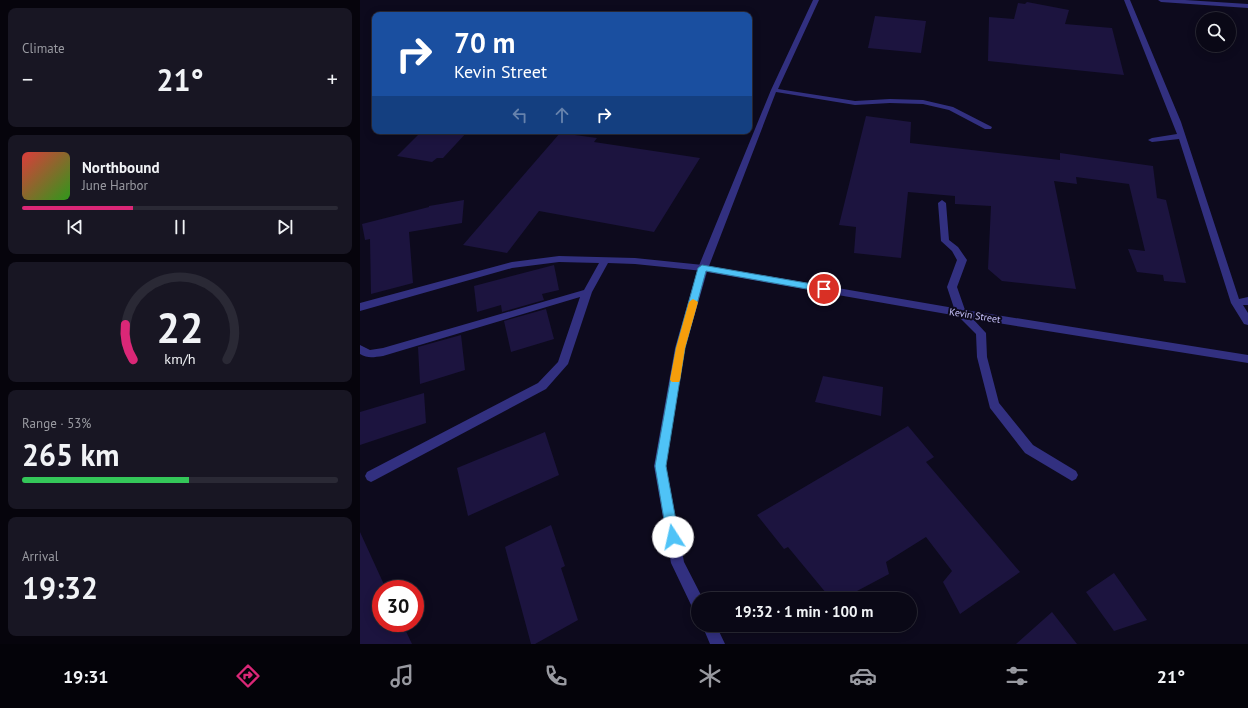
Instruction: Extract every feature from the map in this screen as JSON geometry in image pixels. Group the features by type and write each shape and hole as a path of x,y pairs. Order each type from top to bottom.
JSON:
{"street":[{"path":"692,592 678,562 660,466 680,348 702,268 774,90 816,0"},
{"path":"1127,0 1182,136 1236,303 1248,321"},
{"path":"1161,0 1209,2 1248,6"},
{"path":"774,90 855,103 890,101 923,102 951,108 988,127"},
{"path":"1152,140 1182,136"},
{"path":"942,203 945,241 955,250 962,260 952,287 961,313 980,333 982,357 994,405 1029,449 1072,474"},
{"name":"Kevin Street","path":"360,307 512,265 559,259 636,261 702,268 961,313 1248,359"},
{"path":"371,476 542,386 563,364 587,292 605,260"},
{"path":"360,349 369,354 383,352 587,292"},
{"path":"1236,303 1248,301"},
{"path":"712,632 718,644"}],"building":[{"path":"1027,2 1069,10 1065,24 1112,28 1124,75 988,61 989,17 1014,19 1018,3 1025,4"},
{"path":"875,16 926,21 921,53 868,48"},
{"path":"866,116 911,122 910,143 1060,160 1060,153 1153,166 1157,198 1166,200 1186,283 1164,281 1163,275 1137,272 1128,249 1145,251 1129,184 1076,177 1077,184 1054,181 1076,289 1002,281 988,269 991,206 955,204 955,196 908,192 901,258 854,253 856,227 839,225"},
{"path":"419,134 465,134 443,158 437,158 432,162 397,156"},
{"path":"559,134 597,138 594,142 700,158 654,232 539,211 507,253 463,245"},
{"path":"464,200 462,223 409,232 413,283 371,294 370,239 365,240 362,224 429,206"},
{"path":"554,265 559,290 542,294 544,300 502,312 501,305 477,312 474,286"},
{"path":"546,309 554,339 511,352 504,321"},
{"path":"461,335 465,370 420,384 418,347"},
{"path":"823,376 883,387 881,416 815,402"},
{"path":"424,393 426,423 360,445 360,412"},
{"path":"908,426 934,457 926,462 1020,572 960,614 943,582 952,571 926,537 886,562 889,574 855,592 825,592 788,547 784,549 757,515"},
{"path":"545,432 559,475 468,516 457,468"},
{"path":"551,525 565,566 561,568 578,620 535,644 531,644 505,547"},
{"path":"360,532 382,580 372,580 372,632 406,632 412,644 360,644"},
{"path":"1114,573 1147,620 1114,631 1086,592"},
{"path":"1052,612 1077,644 1016,644"}],"slow traffic":[{"path":"675,380 680,348 693,302"}],"route":[{"path":"673,537 660,466 680,348 702,268 824,289"}]}
